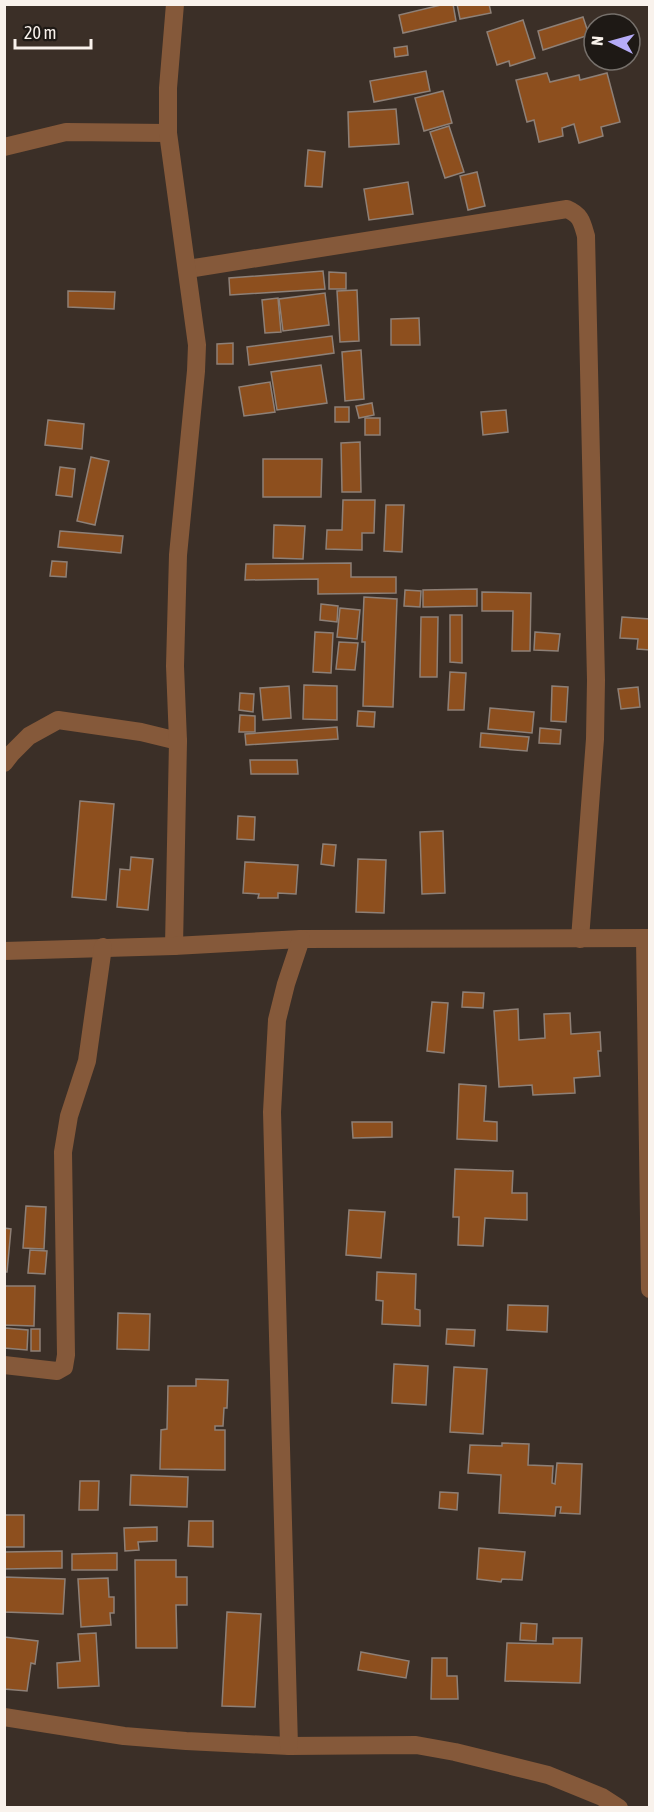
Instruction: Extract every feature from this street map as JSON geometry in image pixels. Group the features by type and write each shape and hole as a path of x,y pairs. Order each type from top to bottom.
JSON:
{"street":[{"path":"174,946 178,741 175,666 178,555 196,371 196,345 188,269 168,133 168,88 175,4"},
{"path":"4,147 66,132 168,133"},
{"path":"188,269 567,209 576,213 582,223 586,236 596,680 595,739 580,939"},
{"path":"4,763 29,736 58,720 141,732 178,741"},
{"path":"4,951 174,946 301,939 647,938 650,1289"},
{"path":"289,1746 272,1112 277,1020 301,939"},
{"path":"4,1365 57,1371 64,1367 66,1355 63,1152 69,1116 87,1061 103,947"},
{"path":"4,1717 124,1736 186,1741 289,1746 416,1745 455,1752 548,1775 602,1797 619,1808"}],"building":[{"path":"453,4 456,21 403,33 399,15"},
{"path":"457,4 489,4 491,13 460,19"},
{"path":"582,17 582,37 543,50 538,31"},
{"path":"523,20 535,58 510,66 509,61 497,65 487,32"},
{"path":"407,46 408,55 395,57 394,48"},
{"path":"426,71 430,91 374,102 370,81"},
{"path":"547,73 550,82 579,75 580,80 607,73 620,122 601,127 603,136 579,143 574,124 562,128 563,136 539,142 534,120 527,122 516,80"},
{"path":"443,91 452,123 424,131 415,98"},
{"path":"396,109 399,144 349,147 348,112"},
{"path":"449,126 464,172 445,178 430,132"},
{"path":"308,150 325,152 322,187 305,186"},
{"path":"477,172 485,206 468,210 460,176"},
{"path":"408,182 413,214 369,220 364,189"},
{"path":"323,271 325,289 230,295 229,278"},
{"path":"329,272 346,273 346,289 329,289"},
{"path":"357,290 359,341 340,342 337,291"},
{"path":"68,291 115,292 114,309 68,307"},
{"path":"325,293 329,325 283,331 279,299"},
{"path":"278,298 281,332 265,333 262,300"},
{"path":"419,318 420,345 391,345 391,319"},
{"path":"332,336 334,353 249,365 247,347"},
{"path":"233,343 233,364 217,364 217,344"},
{"path":"361,350 364,399 345,401 342,352"},
{"path":"321,365 327,403 277,410 271,372"},
{"path":"270,382 275,412 244,416 239,387"},
{"path":"372,403 374,415 359,418 356,406"},
{"path":"335,407 349,407 349,422 335,422"},
{"path":"506,410 508,432 483,435 481,412"},
{"path":"365,418 380,418 380,435 365,435"},
{"path":"48,420 84,424 82,449 45,445"},
{"path":"360,442 361,492 342,492 341,443"},
{"path":"91,457 109,461 95,525 77,521"},
{"path":"263,459 322,459 321,497 263,497"},
{"path":"60,467 75,469 72,497 56,495"},
{"path":"343,500 375,500 374,533 362,533 362,550 326,549 327,530 342,530"},
{"path":"386,505 404,505 402,552 384,551"},
{"path":"274,525 305,526 303,559 273,558"},
{"path":"60,531 123,536 121,553 58,547"},
{"path":"52,561 67,562 66,577 50,576"},
{"path":"351,563 351,577 396,577 396,593 318,594 318,579 245,580 246,564"},
{"path":"477,589 477,606 423,607 423,590"},
{"path":"405,590 421,591 420,607 404,606"},
{"path":"482,592 531,593 530,651 512,651 513,611 482,611"},
{"path":"364,597 397,599 393,707 363,706"},
{"path":"321,604 338,606 337,622 320,620"},
{"path":"340,608 360,610 357,639 337,637"},
{"path":"450,615 462,615 462,663 450,662"},
{"path":"421,617 438,617 437,677 420,677"},
{"path":"622,617 650,619 650,650 637,649 638,639 620,638"},
{"path":"315,632 333,633 331,673 313,672"},
{"path":"535,632 560,634 558,651 534,650"},
{"path":"339,642 358,643 355,670 336,669"},
{"path":"450,672 466,673 464,710 448,710"},
{"path":"304,685 337,686 337,720 303,719"},
{"path":"289,686 291,718 263,720 260,688"},
{"path":"552,686 568,687 566,722 551,721"},
{"path":"638,687 640,707 621,709 618,689"},
{"path":"240,693 254,694 253,712 239,710"},
{"path":"490,708 534,712 532,733 488,729"},
{"path":"358,711 375,712 374,727 357,726"},
{"path":"240,715 255,716 255,732 239,732"},
{"path":"337,727 338,739 246,745 245,734"},
{"path":"540,728 561,730 560,744 539,743"},
{"path":"481,733 529,737 527,751 480,747"},
{"path":"250,760 297,760 298,774 251,774"},
{"path":"80,801 114,804 106,900 72,897"},
{"path":"238,816 255,817 254,840 237,839"},
{"path":"443,831 445,893 422,894 420,832"},
{"path":"323,844 336,845 334,866 321,864"},
{"path":"131,857 153,859 148,910 117,907 120,869 130,870"},
{"path":"358,859 386,860 384,913 356,912"},
{"path":"245,862 298,865 296,894 278,893 278,898 258,898 259,894 243,893"},
{"path":"463,992 484,993 483,1008 462,1007"},
{"path":"432,1002 448,1003 444,1053 427,1051"},
{"path":"518,1009 519,1040 545,1038 544,1014 570,1013 571,1034 600,1032 601,1051 598,1051 600,1076 574,1078 575,1093 533,1095 532,1085 499,1087 494,1011"},
{"path":"459,1084 486,1086 484,1121 497,1122 497,1141 457,1139"},
{"path":"352,1122 392,1122 392,1137 353,1138"},
{"path":"455,1169 513,1171 512,1193 527,1193 527,1220 485,1218 483,1246 458,1245 459,1217 453,1217"},
{"path":"26,1206 46,1207 44,1249 23,1248"},
{"path":"349,1210 385,1212 381,1258 346,1255"},
{"path":"4,1228 11,1229 7,1272 4,1272"},
{"path":"30,1250 47,1251 45,1274 28,1273"},
{"path":"377,1272 416,1274 415,1309 420,1310 420,1326 382,1324 383,1301 376,1300"},
{"path":"4,1286 35,1286 34,1326 4,1325"},
{"path":"508,1305 548,1306 547,1332 507,1330"},
{"path":"118,1313 150,1314 149,1350 117,1349"},
{"path":"5,1328 28,1330 27,1350 4,1348"},
{"path":"31,1329 40,1329 40,1351 31,1351"},
{"path":"447,1329 475,1330 474,1346 446,1344"},
{"path":"394,1364 428,1366 426,1405 392,1403"},
{"path":"454,1367 487,1369 483,1434 450,1432"},
{"path":"196,1379 228,1380 227,1408 224,1408 223,1426 215,1426 215,1430 225,1430 225,1470 160,1469 161,1430 167,1429 168,1386 196,1386"},
{"path":"502,1443 529,1444 528,1465 553,1466 552,1483 555,1484 557,1463 582,1464 580,1514 560,1513 561,1507 556,1507 555,1516 499,1513 501,1475 468,1473 470,1445 502,1446"},
{"path":"131,1475 188,1477 187,1507 130,1505"},
{"path":"80,1481 99,1481 98,1510 79,1510"},
{"path":"440,1492 458,1493 457,1510 439,1508"},
{"path":"4,1515 24,1515 24,1547 4,1547"},
{"path":"189,1521 213,1521 213,1547 188,1546"},
{"path":"157,1527 157,1541 138,1542 139,1550 125,1551 124,1528"},
{"path":"479,1548 525,1552 522,1580 502,1579 501,1582 477,1579"},
{"path":"62,1551 62,1568 4,1569 4,1552"},
{"path":"117,1553 117,1570 72,1570 72,1554"},
{"path":"135,1560 176,1560 176,1577 187,1577 187,1605 176,1605 177,1648 136,1648"},
{"path":"4,1577 65,1579 63,1614 4,1612"},
{"path":"108,1578 109,1597 114,1597 114,1613 110,1613 111,1625 81,1627 78,1579"},
{"path":"227,1612 261,1614 255,1707 222,1706"},
{"path":"521,1623 537,1624 536,1641 520,1640"},
{"path":"96,1633 99,1686 58,1688 57,1663 80,1661 78,1634"},
{"path":"4,1637 38,1641 35,1664 31,1663 27,1691 4,1689"},
{"path":"553,1638 582,1638 580,1683 505,1681 507,1643 553,1644"},
{"path":"361,1652 409,1661 406,1678 358,1670"},
{"path":"432,1658 447,1658 447,1676 457,1676 458,1699 431,1699"}]}
